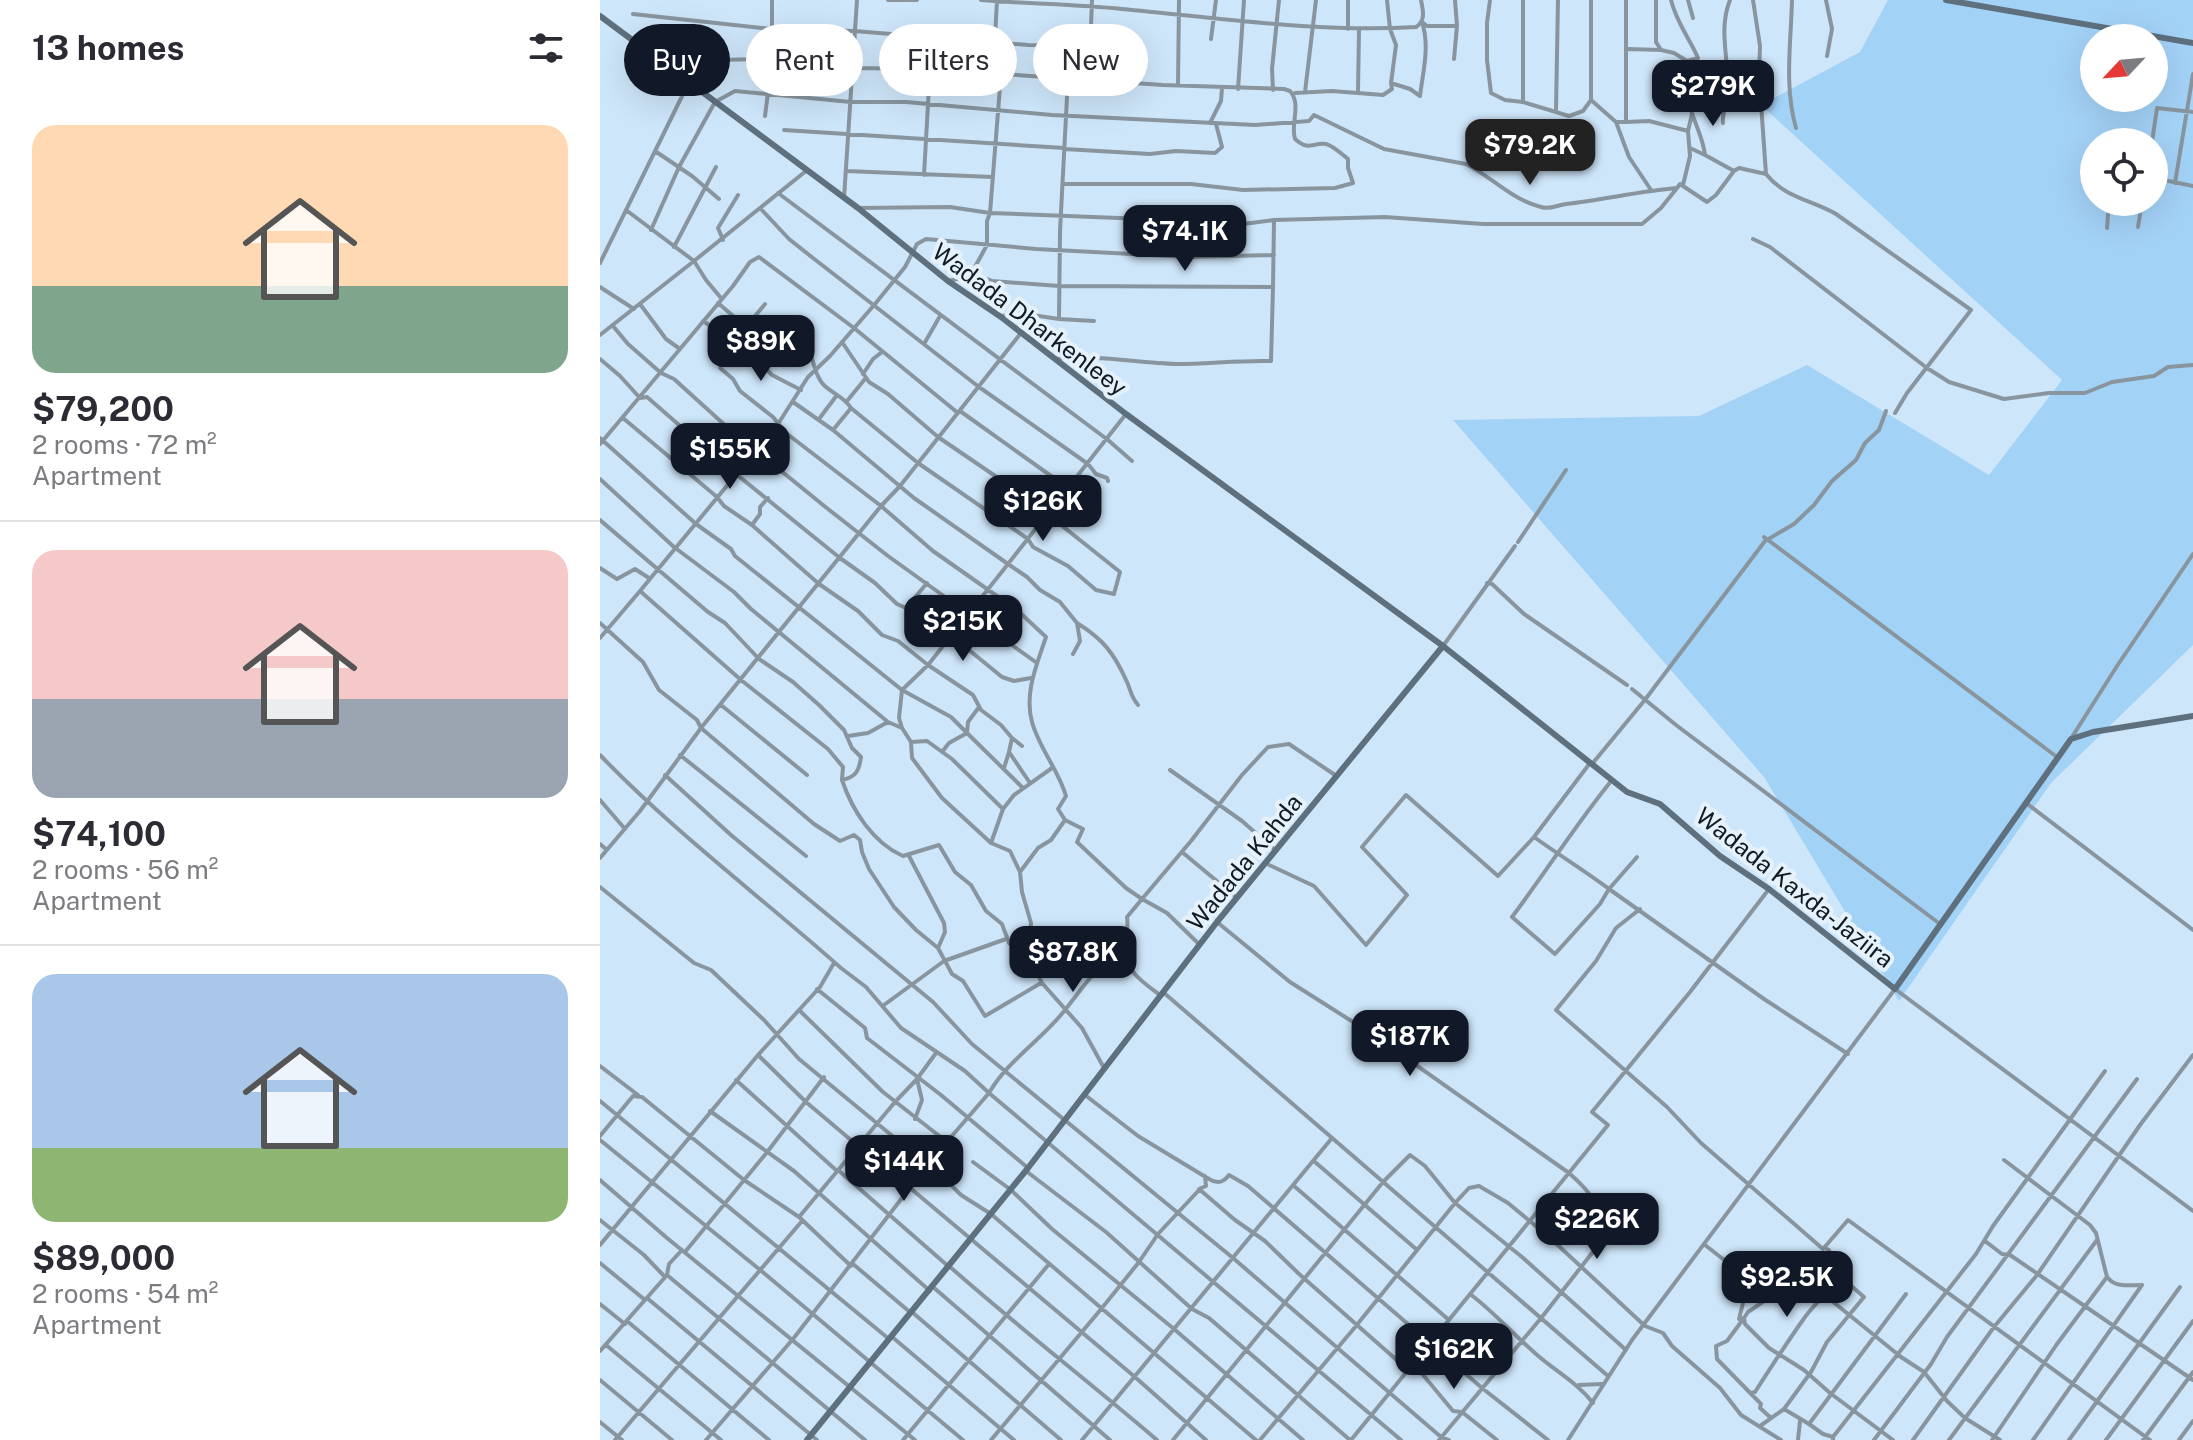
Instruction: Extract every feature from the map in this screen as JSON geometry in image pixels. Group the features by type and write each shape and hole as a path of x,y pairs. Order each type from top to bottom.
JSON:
{"main road":[{"path":"1946,0 2193,43"},
{"name":"Wadada Dharkenleey","path":"600,16 624,34"},
{"name":"Wadada Dharkenleey","path":"708,96 858,208 948,281 1001,317 1126,414 1443,646"},
{"name":"Wadada Kaxda-Jaziira","path":"1443,646 1627,792 1660,804 1720,856 1769,889 1895,989 2071,739"},
{"name":"Wadada Kahda","path":"812,1438 869,1361 1011,1190 1217,922 1443,646"},
{"path":"2071,739 2093,732 2193,716"}],"street":[{"path":"771,24 772,0"},
{"path":"855,24 857,0"},
{"path":"888,0 917,0"},
{"path":"981,0 1092,3 1180,17 1313,28 1390,29 1416,27 1422,22"},
{"path":"1178,86 1179,0"},
{"path":"1211,39 1216,0"},
{"path":"1238,89 1244,0"},
{"path":"1273,90 1279,0"},
{"path":"1305,92 1316,0"},
{"path":"1348,0 1348,29"},
{"path":"1294,95 1305,92 1358,92 1383,95 1392,89 1396,45 1390,29 1387,0"},
{"path":"1391,83 1420,96 1427,57 1421,0"},
{"path":"1454,59 1457,26 1455,0"},
{"path":"1490,0 1487,60 1491,93 1505,100 1556,110 1569,116 1583,111 1591,100 1591,0"},
{"path":"1523,0 1523,102"},
{"path":"1556,110 1558,0"},
{"path":"1626,0 1626,122"},
{"path":"1656,0 1656,42 1661,50"},
{"path":"1628,49 1661,50 1687,61 1698,58 1676,18 1671,0"},
{"path":"1688,0 1693,18"},
{"path":"1723,123 1728,91 1723,38 1725,12 1730,0"},
{"path":"1753,0 1760,46 1766,174"},
{"path":"1792,0 1788,55 1792,115 1796,128"},
{"path":"1826,0 1832,29 1827,56"},
{"path":"997,1 997,24"},
{"path":"1091,24 1092,3"},
{"path":"633,14 746,26"},
{"path":"1422,22 1427,26 1457,26"},
{"path":"1358,92 1359,30"},
{"path":"1687,61 1691,78 1688,95 1691,111 1705,155"},
{"path":"2175,183 2190,112 2193,74"},
{"path":"1063,184 1191,184 1243,190 1335,188 1353,183 1348,159 1325,144 1315,147 1302,145 1293,134 1294,95 1290,91 1148,84"},
{"path":"784,130 995,141 1150,154 1176,151 1215,153 1222,147 1213,123 1222,88"},
{"path":"651,230 679,167 715,102 735,91 746,93"},
{"path":"600,263 682,96"},
{"path":"765,116 767,96 1255,125 1309,121 1314,115 1384,149 1466,164 1507,192 1541,207 1677,188"},
{"path":"844,198 851,96"},
{"path":"924,175 928,96"},
{"path":"970,275 987,245 998,96"},
{"path":"1059,319 1067,96"},
{"path":"1591,100 1616,122 1629,157 1651,190"},
{"path":"2154,128 2157,108 2190,112"},
{"path":"1683,185 1690,148 1688,131 1691,111"},
{"path":"1616,122 1649,121 1688,131"},
{"path":"1690,148 1734,171"},
{"path":"655,151 719,199"},
{"path":"674,247 716,167"},
{"path":"1683,185 1707,202 1739,168 1766,174 1797,199 1816,202 1836,214 1971,310 1895,413"},
{"path":"600,335 806,171"},
{"path":"846,171 993,177"},
{"path":"2168,181 2193,186"},
{"path":"858,208 950,207 990,213 1236,225 1274,220 1385,217 1483,224 1642,224 1661,208 1680,184 1683,185"},
{"path":"778,193 1132,461"},
{"path":"723,240 718,228 738,195"},
{"path":"761,209 789,239 979,387 1108,481"},
{"path":"626,210 694,261 720,300 746,327 776,345 794,333 798,333 800,340"},
{"path":"2107,228 2108,216"},
{"path":"2138,227 2140,216"},
{"path":"1056,359 1076,357 1178,364 1235,359 1271,361 1274,220"},
{"path":"600,638 778,424 815,371 895,280 917,244 926,239 1060,251 1189,257 1274,255"},
{"path":"1753,239 1770,247 1927,368 1949,382 2004,399 2049,393 2085,393 2112,382 2154,376 2168,367 2193,365"},
{"path":"1023,788 951,717 902,690 735,556 731,549 696,524 601,441 661,373 750,262 759,257 959,412 1068,488"},
{"path":"948,281 970,275 992,281 1059,286 1273,287"},
{"path":"600,287 634,309"},
{"path":"640,304 666,339 680,349"},
{"path":"746,327 765,304"},
{"path":"1001,317 1013,312 1094,321"},
{"path":"924,344 940,316"},
{"path":"703,321 749,351 772,375 801,390"},
{"path":"613,326 661,373 674,379 756,450 888,556 1037,663"},
{"path":"600,858 701,728 1021,333"},
{"path":"795,346 800,340"},
{"path":"800,340 808,343 815,371 825,387 847,401 851,408 918,463 1028,539 1033,547 1068,566 1096,590 1114,594 1120,572 1048,514 938,437 864,376 842,342"},
{"path":"737,344 720,368 733,379 740,391 761,406 786,433 881,506 918,540 1017,610 1046,637 1031,678 1032,723 1066,796 1058,809 1065,820 1083,829 1077,842 1126,888 1167,913 1200,945"},
{"path":"847,401 871,361 882,352"},
{"path":"600,359 640,398"},
{"path":"819,419 837,394"},
{"path":"640,398 647,397 753,489 840,558 1002,677 1014,681 1031,678"},
{"path":"793,402 833,430 931,511 1060,602 1077,623 1099,637 1113,655 1138,705"},
{"path":"833,430 851,408"},
{"path":"1267,864 1314,886 1366,945 1407,895 1362,847 1406,795 1498,876 1534,837 1644,701 1765,541 1814,505 1832,481 1856,460 1865,443 1879,430 1886,411"},
{"path":"1104,1070 1082,1028 1042,983 1028,956 1031,923 1020,872 1010,851 991,843 967,823 920,772 912,758 911,742 899,718 902,690 928,665 1126,414"},
{"path":"623,418 819,584 858,611 882,635 898,641 973,695 979,707 1022,746"},
{"path":"1443,646 1566,470"},
{"path":"600,479 674,547 734,592 888,722 902,728"},
{"path":"752,525 768,498"},
{"path":"600,520 725,623 759,659 793,682 848,736 852,748 861,757 859,769 853,778 842,780"},
{"path":"1764,537 2057,757"},
{"path":"2071,739 2193,554"},
{"path":"600,568 617,579 635,569 649,578"},
{"path":"906,608 927,583"},
{"path":"1487,583 1492,584 1524,614 1629,687 1940,924"},
{"path":"640,591 741,680 828,749 843,767 842,780 848,797 866,827 897,854 909,856 939,845 955,872 971,885 986,911 1002,924 1006,939 1015,950 1028,956"},
{"path":"926,621 950,599"},
{"path":"600,623 643,662 659,690 833,839 840,841 854,835 860,840 869,869 894,907 938,948 952,974 963,981 985,1016 1042,983"},
{"path":"1073,654 1080,641 1077,623"},
{"path":"721,705 807,775"},
{"path":"967,733 968,722 979,707"},
{"path":"848,736 868,733 888,722"},
{"path":"942,752 949,743 967,733"},
{"path":"1004,768 1012,738"},
{"path":"911,742 927,741 1003,809"},
{"path":"1336,776 1289,744 1268,747 1127,917 1129,931 1125,951 1133,974 1162,994 1608,1376"},
{"path":"1009,752 1030,783"},
{"path":"600,755 646,800 834,963 866,987 901,1028 965,1071 1401,1440"},
{"path":"680,755 806,856"},
{"path":"991,843 1003,809 1014,795 1053,767"},
{"path":"1170,770 1220,805 1277,852"},
{"path":"665,775 731,835 933,1002 972,1044 1233,1258 1440,1439 1449,1440"},
{"path":"1612,780 1512,917 1555,954 1637,857"},
{"path":"600,800 625,829"},
{"path":"2025,803 2193,930"},
{"path":"1020,872 1038,848 1051,840 1065,820"},
{"path":"1534,837 1848,1054"},
{"path":"600,844 607,850"},
{"path":"1182,852 1238,898"},
{"path":"909,856 944,923 945,932 938,948"},
{"path":"600,887 694,963 711,970 799,1059 931,1166 961,1195 991,1214 1258,1440 1356,1326 1466,1190 1479,1186 1508,1203 1581,1265 1645,1326 1663,1333 1672,1346 1720,1388 1741,1415 1781,1440"},
{"path":"817,989 865,1028 867,1038 1106,1232 1192,1309 1209,1318 1351,1440 1608,1125 1592,1112 1769,889"},
{"path":"1640,909 1616,928 1596,961 1556,1010 1667,1107 1701,1143 1823,1249 1829,1250 1833,1265 1864,1297 1827,1342 1809,1375 1784,1409 1760,1426"},
{"path":"1217,922 1290,982 1372,1034 1569,1173 1586,1187 1600,1208 1603,1239 1440,1439"},
{"path":"884,1005 944,961 1006,939"},
{"path":"706,1440 793,1339 1005,1069 1065,1009 1103,965 1125,951"},
{"path":"600,1245 736,1080 817,989 834,963"},
{"path":"1568,1440 1626,1350 1895,989 2193,1211"},
{"path":"799,1010 895,1102 947,1142"},
{"path":"600,1422 618,1439 739,1297 837,1170 937,1052"},
{"path":"758,1055 806,1102 1206,1440"},
{"path":"1913,1440 1994,1327 2037,1275 2119,1155 2193,1055"},
{"path":"600,1066 744,1180 800,1219 1061,1440"},
{"path":"1784,1409 1833,1439 1947,1293 2105,1071"},
{"path":"721,1440 603,1346 666,1276 669,1264 724,1205 824,1077"},
{"path":"915,1119 922,1100 917,1079"},
{"path":"1874,1440 2137,1079"},
{"path":"736,1080 889,1216 1157,1440"},
{"path":"1084,1094 1138,1136 1216,1183 1229,1175 1238,1179 1482,1388 1548,1440"},
{"path":"638,1095 618,1114 600,1138 963,1440"},
{"path":"600,1101 1014,1440"},
{"path":"710,1111 768,1151 1110,1440"},
{"path":"1082,1440 1332,1138"},
{"path":"1173,1440 1343,1230 1410,1155 1425,1166 1455,1203 1509,1246 1626,1350"},
{"path":"2004,1160 2090,1225 2096,1233 2107,1277 2112,1283 2120,1286 2142,1285 2033,1440"},
{"path":"1315,1161 1416,1249"},
{"path":"973,1162 1011,1190 1052,1229 1303,1440"},
{"path":"991,1440 1102,1308 1158,1234 1199,1189 1206,1186 1205,1176"},
{"path":"600,1180 915,1440"},
{"path":"1294,1186 1449,1320"},
{"path":"1199,1189 1408,1370 1419,1370 1453,1411 1462,1412 1497,1440"},
{"path":"1547,1200 1570,1216 1589,1236 1603,1239 1629,1231 1637,1220"},
{"path":"600,1220 865,1440"},
{"path":"1823,1249 1848,1220 2146,1439 2192,1376 1985,1241"},
{"path":"1949,1440 2097,1240"},
{"path":"1705,1245 1741,1273 1748,1283 1739,1319 1744,1318"},
{"path":"600,1263 700,1341 812,1438"},
{"path":"903,1440 1049,1264"},
{"path":"1750,1394 1755,1392 1806,1316 1843,1273"},
{"path":"1771,1418 1730,1369 1722,1365 1716,1354 1716,1346 1727,1341 1744,1318 1768,1297 1797,1279 1808,1276 1825,1295 1924,1372 1965,1418 1996,1439 2044,1363 2107,1277"},
{"path":"2069,1440 2180,1287"},
{"path":"1470,1294 1495,1313 1521,1341 1577,1385 1593,1403"},
{"path":"1809,1424 1906,1294"},
{"path":"600,1304 680,1364 769,1440"},
{"path":"1744,1318 1745,1324 1779,1355 1893,1440"},
{"path":"2106,1440 2193,1321"},
{"path":"600,1380 672,1440"},
{"path":"1577,1385 1604,1383"},
{"path":"1798,1440 1800,1421"},
{"path":"2179,1440 2193,1421"}],"shaded area":[{"path":"1888,0 2193,0 2193,645 2051,783 1899,1001 1764,777 1453,420 1699,416 1807,365 1989,475 2062,380 1761,105 1860,52"}]}
